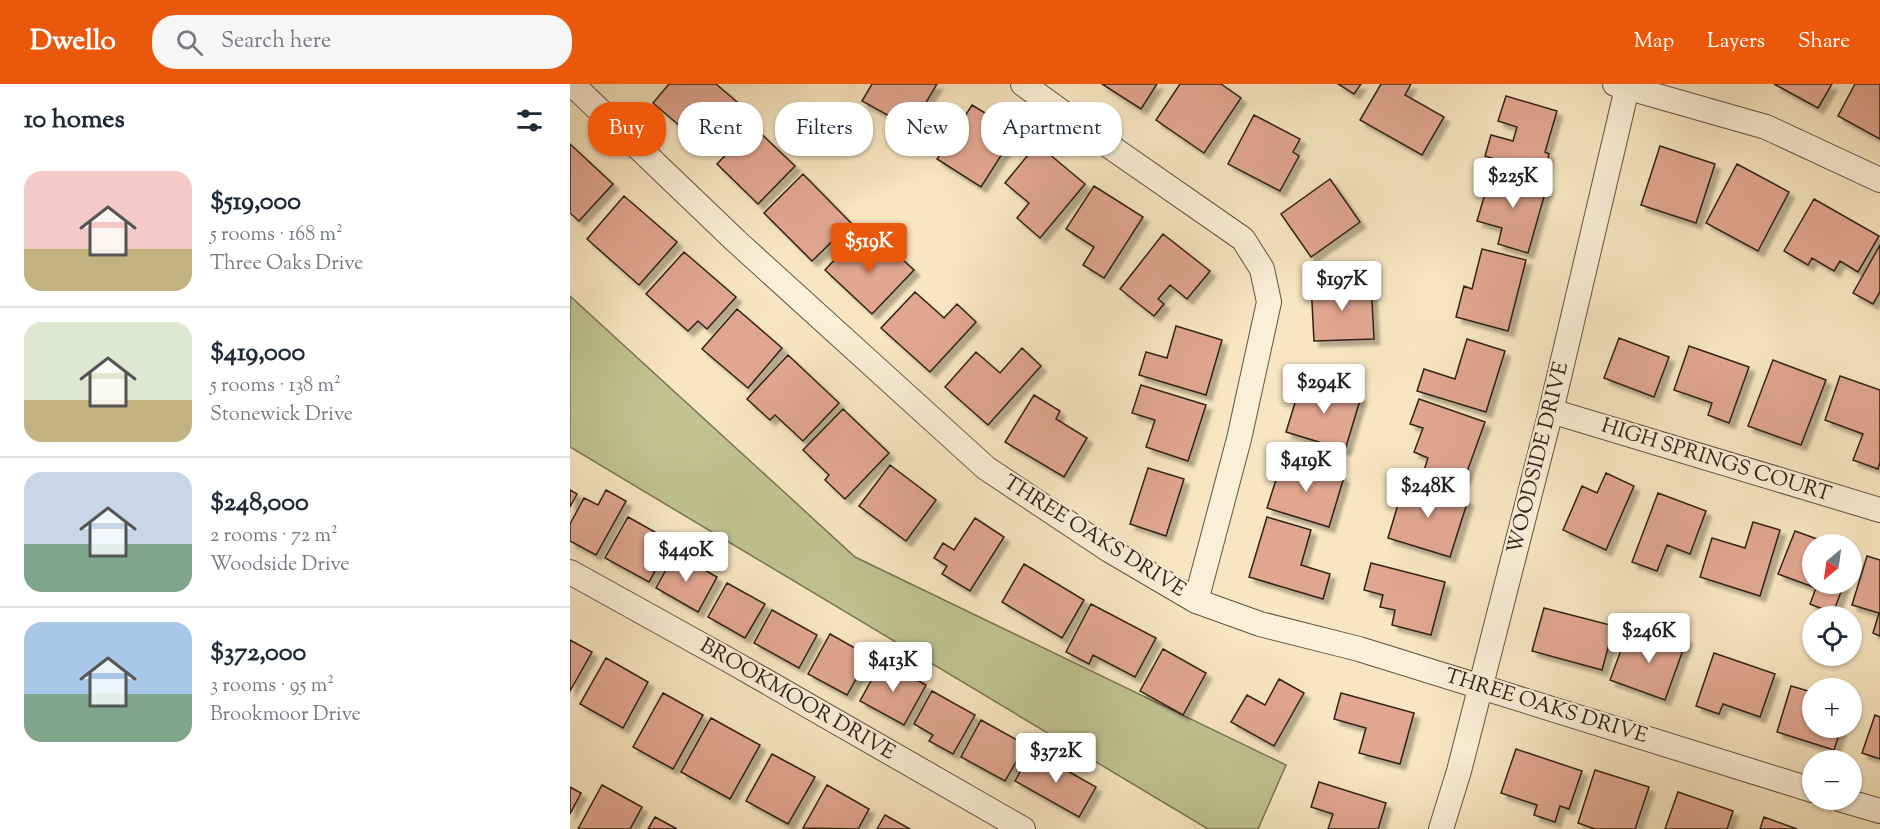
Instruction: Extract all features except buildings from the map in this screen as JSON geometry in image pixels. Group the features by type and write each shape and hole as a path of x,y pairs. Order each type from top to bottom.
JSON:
{"street":[{"name":"THREE OAKS DRIVE","path":"572,84 736,241 986,468 1109,550 1196,601 1260,624 1359,649 1802,787"},
{"path":"1023,84 1243,239 1262,269 1269,302 1239,439 1196,601"},
{"path":"1624,85 1766,127 1880,180"},
{"name":"WOODSIDE DRIVE","path":"1441,829 1459,771 1551,411 1624,85"},
{"name":"HIGH SPRINGS COURT","path":"1551,411 1880,510"},
{"name":"BROOKMOOR DRIVE","path":"570,572 1023,829"},
{"path":"1862,806 1880,811"}],"green space":[{"path":"570,296 855,557 1286,765 1258,829 1208,829 570,447"}]}
